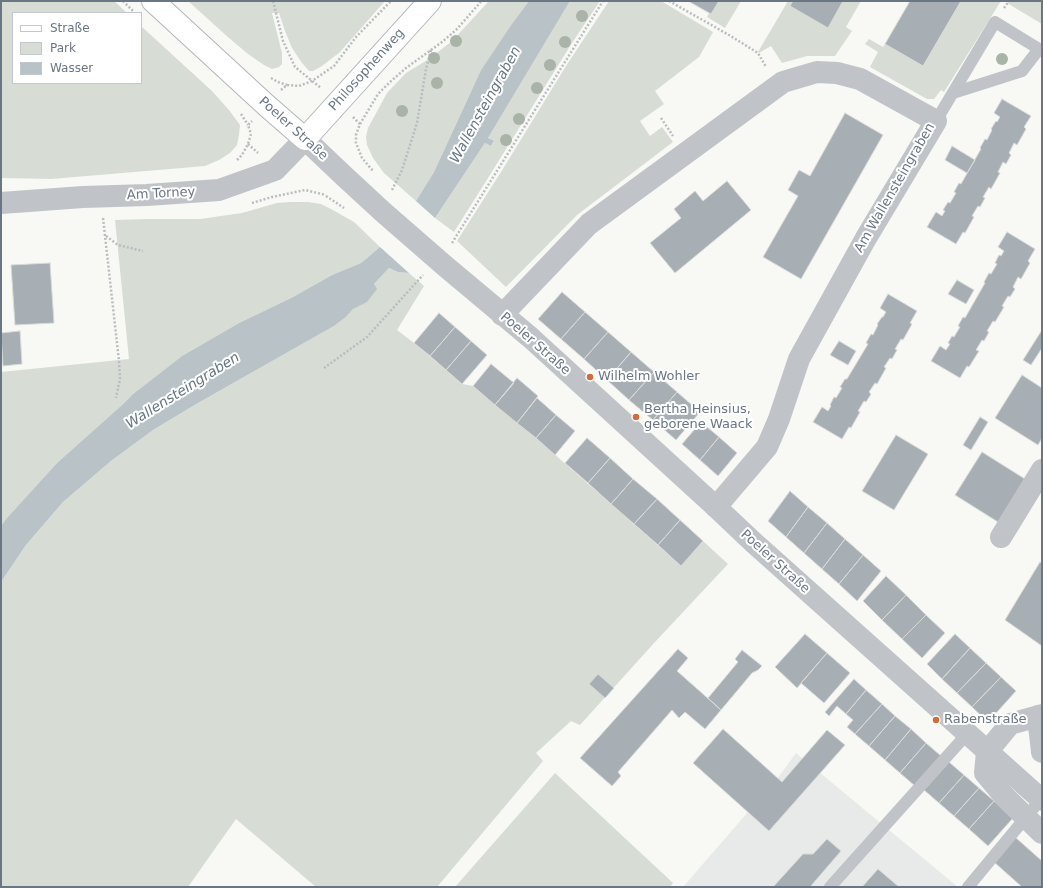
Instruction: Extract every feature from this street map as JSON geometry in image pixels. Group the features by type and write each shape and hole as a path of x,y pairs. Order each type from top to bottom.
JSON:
{"main road":[{"name":"Poeler Straße","path":"153,1 304,138"},
{"name":"Philosophenweg","path":"304,138 338,103 430,1"}],"street":[{"name":"Am Wallensteingraben","path":"502,315 589,224 783,82 817,72 837,73 860,79 936,121 866,238 799,358 779,419 767,447 716,507"},
{"name":"Am Torney","path":"1,203 219,190 275,170 304,138"},
{"name":"Poeler Straße","path":"304,138 383,212 502,315 531,338 753,542 986,752 1042,800"},
{"path":"1001,538 1042,470"},
{"path":"1042,752 1040,716 1010,724 986,752 985,773 1005,797 1042,833"}],"lane":[{"path":"936,121 995,22 1038,49 1022,71 953,93"},
{"path":"830,887 967,734"},
{"path":"968,887 1042,800"}],"path":[{"path":"123,1 134,12"},
{"path":"273,1 283,41 295,67 312,81"},
{"path":"231,164 242,155 251,134 248,126 266,105 287,85 299,86 312,81 334,66 356,37 391,1"},
{"path":"362,158 356,143 356,135 360,124 378,94 406,68 457,28 481,1"},
{"path":"452,243 603,1"},
{"path":"669,1 758,53 768,69"},
{"path":"392,190 402,170 417,123 426,69 432,49"},
{"path":"338,103 360,124"},
{"path":"661,118 675,138"},
{"path":"103,216 119,361 120,379 116,398"},
{"path":"105,236 118,245 143,251"},
{"path":"324,368 367,337 423,274"}],"shaded area":[{"path":"796,753 958,887 683,887 780,775"}],"green space":[{"path":"1,1 114,1 126,12 12,12 12,84 142,84 142,27 212,91 240,125 237,145 230,153 205,166 51,179 1,178"},
{"path":"188,1 385,1 340,52 322,66 313,71 309,71 292,48 279,13 272,13 282,53 282,64 279,67 272,69 248,54"},
{"path":"489,1 529,1 481,70 434,172 416,201 384,173 373,158 367,145 366,137 368,128 387,93 406,73 429,59 452,41"},
{"path":"570,1 600,1 572,43 454,232 435,218 485,143 491,146 494,142 488,138"},
{"path":"609,1 661,1 713,32 699,57 655,91 664,104 640,121 650,136 662,127 673,142 577,215 506,287 457,241 566,66"},
{"path":"719,1 741,1 725,28 707,17 709,13 711,14"},
{"path":"788,1 793,1 791,6 828,28 843,1 861,1 846,27 852,31 835,56 807,56 782,63 771,46 759,53 758,52"},
{"path":"961,1 1001,1 944,92 941,90 934,99 927,99 870,67 878,52 865,44 869,39 883,47 885,44 923,66"},
{"path":"1009,1 1042,1 1042,24 1007,3"},
{"path":"291,202 321,204 331,209 354,222 380,247 361,263 332,275 293,297 239,323 182,356 133,394 57,463 1,526 1,372 129,359 115,220 200,219 242,213 277,203"},
{"path":"389,268 398,272 409,273 424,286 397,330 462,384 473,386 536,438 680,565 703,541 728,564 580,725 571,721 536,753 543,761 437,887 316,887 236,819 188,887 1,887 1,582 26,545 63,502 111,461 153,430 334,326 346,317"},
{"path":"555,773 673,883 670,887 455,887"}],"water":[{"name":"Wallensteingraben","path":"529,1 570,1 488,138 494,141 491,146 485,143 435,218 416,201 434,172 481,70"},
{"name":"Wallensteingraben","path":"380,247 409,273 398,272 389,268 374,284 377,289 367,302 353,309 346,317 334,326 153,430 111,461 63,502 26,545 1,582 1,526 57,463 133,394 182,356 239,323 293,297 332,275 361,263"}],"building":[{"path":"688,1 719,1 711,14"},
{"path":"793,1 843,1 828,28 790,6"},
{"path":"910,1 961,1 923,66 885,44"},
{"path":"1002,99 1031,116 1024,127 1026,129 1017,145 1014,143 1009,153 1011,155 1006,164 1003,162 998,172 1000,173 991,189 989,187 983,197 985,198 980,207 978,206 972,216 974,217 965,233 963,232 956,244 927,227 936,212 942,216 945,211 943,210 948,202 950,203 956,193 954,192 959,183 961,184 985,139 987,140 992,130 991,129 1000,117 994,113"},
{"path":"845,113 883,135 801,279 763,257 798,196 788,190 799,170 810,176"},
{"path":"952,146 975,160 967,173 945,160"},
{"path":"727,181 751,210 675,273 650,243 681,218 674,209 695,191 703,201"},
{"path":"1007,232 1035,249 1028,261 1030,263 1021,279 1018,277 1013,287 1015,289 1010,297 1008,296 1002,306 1004,307 995,322 993,321 987,331 989,332 984,341 982,340 976,350 979,351 960,378 931,361 940,346 946,350 950,344 948,343 960,327 958,326 963,317 965,318 989,273 991,274 997,264 995,263 999,255 1001,256 1004,251 998,247"},
{"path":"50,263 54,323 15,325 11,265"},
{"path":"957,280 974,290 966,304 948,294"},
{"path":"562,292 585,312 561,339 538,319"},
{"path":"888,294 917,311 903,340 901,339 895,349 897,350 892,359 890,358 884,367 886,368 877,384 875,383 869,392 871,394 866,402 864,401 851,428 849,427 842,439 813,422 822,407 828,411 834,397 836,398 842,388 840,387 845,379 847,379 868,344 866,343 871,334 873,335 878,325 877,324 886,312 880,308"},
{"path":"585,312 608,332 584,359 561,339"},
{"path":"439,313 455,327 430,356 414,343"},
{"path":"455,327 471,341 446,370 430,356"},
{"path":"1042,330 1042,348 1031,365 1023,360"},
{"path":"20,331 22,364 3,366 1,333"},
{"path":"608,332 631,352 607,380 584,359"},
{"path":"471,341 487,355 462,384 446,370"},
{"path":"839,341 856,351 848,365 830,355"},
{"path":"631,352 654,372 629,400 607,380"},
{"path":"491,364 514,383 495,405 473,386"},
{"path":"654,372 677,392 653,420 629,400"},
{"path":"1022,375 1042,388 1042,438 1038,445 995,418"},
{"path":"517,378 538,396 517,423 495,405"},
{"path":"677,392 700,412 676,440 653,420"},
{"path":"537,398 556,415 536,438 517,423"},
{"path":"556,415 575,431 555,455 536,438"},
{"path":"980,417 988,422 971,450 963,445"},
{"path":"701,422 719,437 700,460 682,444"},
{"path":"896,435 928,454 894,510 862,491"},
{"path":"719,437 737,453 718,476 700,460"},
{"path":"587,438 610,458 588,483 565,463"},
{"path":"982,452 1025,479 998,522 955,495"},
{"path":"610,458 633,479 611,504 588,483"},
{"path":"633,479 657,499 634,524 611,504"},
{"path":"790,491 808,507 786,537 768,521"},
{"path":"657,499 680,520 658,545 634,524"},
{"path":"808,507 827,523 804,553 786,537"},
{"path":"680,520 703,541 681,566 658,545"},
{"path":"827,523 845,539 822,569 804,553"},
{"path":"845,539 863,555 839,584 822,569"},
{"path":"863,555 881,571 857,601 839,584"},
{"path":"1040,562 1042,564 1042,646 1005,620"},
{"path":"886,576 906,595 882,620 863,601"},
{"path":"906,595 926,615 902,639 882,620"},
{"path":"926,615 945,633 922,658 902,639"},
{"path":"805,634 827,653 797,688 775,667"},
{"path":"955,634 970,648 942,679 927,664"},
{"path":"970,648 986,663 957,693 942,679"},
{"path":"678,649 688,658 677,671 721,710 705,729 685,712 679,718 672,710 618,772 621,776 612,786 580,758"},
{"path":"742,650 762,666 752,673 721,710 708,698 738,662 735,659"},
{"path":"827,653 850,673 824,703 801,683"},
{"path":"986,663 1001,677 972,707 957,693"},
{"path":"598,674 614,688 605,698 589,684"},
{"path":"1001,677 1016,691 988,722 972,707"},
{"path":"854,679 866,690 846,714 837,706 829,716 825,712"},
{"path":"866,690 882,704 855,734 847,727 853,720 846,714"},
{"path":"882,704 895,716 869,746 855,734"},
{"path":"895,716 911,729 885,760 869,746"},
{"path":"723,729 782,782 827,730 845,745 769,831 693,763"},
{"path":"911,729 926,743 900,773 885,760"},
{"path":"926,743 941,756 915,786 900,773"},
{"path":"949,762 964,775 939,803 924,790"},
{"path":"964,775 979,788 954,816 939,803"},
{"path":"979,788 994,801 969,829 954,816"},
{"path":"994,801 1013,818 988,846 969,829"},
{"path":"1015,837 1042,861 1042,887 1022,887 994,862"},
{"path":"827,839 841,851 810,887 773,887 803,854 813,854"},
{"path":"878,869 899,887 862,887"}],"place":[{"name":"Wilhelm Wohler","path":"590,377"},
{"name":"Bertha Heinsius, geborene Waack","path":"636,417"},
{"name":"Rabenstraße","path":"936,720"}]}
